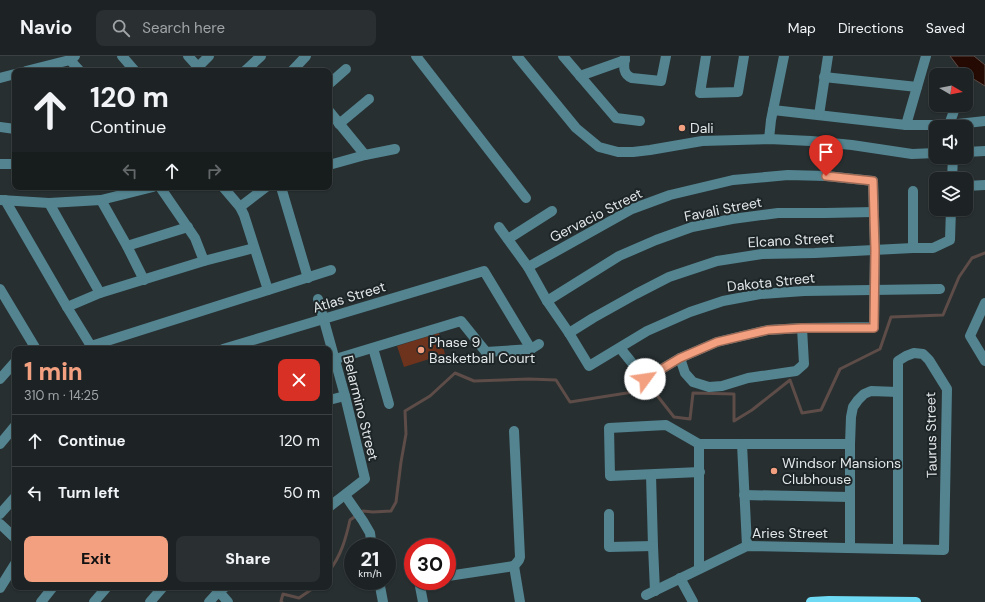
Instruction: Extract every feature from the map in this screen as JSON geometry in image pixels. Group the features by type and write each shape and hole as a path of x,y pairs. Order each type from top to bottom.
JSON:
{"main road":[{"path":"811,602 916,602"}],"street":[{"path":"122,56 132,68"},
{"path":"188,56 198,67 209,56"},
{"path":"248,68 261,56"},
{"path":"296,68 306,56"},
{"path":"416,56 526,198"},
{"path":"517,56 576,128 599,146 618,152 633,152 702,141 769,139 811,141 852,145 912,154 929,154"},
{"path":"563,56 616,118 640,121"},
{"path":"580,76 625,58 625,73 627,76 632,78 661,81 666,56"},
{"path":"706,56 700,93 738,92 744,56"},
{"path":"769,139 773,110 784,56"},
{"path":"819,115 828,56"},
{"path":"906,125 926,56"},
{"path":"37,68 73,58 78,68"},
{"path":"332,81 346,69"},
{"path":"0,78 12,75"},
{"path":"824,77 917,87"},
{"path":"340,124 369,99"},
{"path":"773,110 906,125 929,125"},
{"path":"332,115 365,155"},
{"path":"973,122 985,121"},
{"path":"0,127 12,129"},
{"path":"332,164 395,149"},
{"path":"973,152 985,151"},
{"path":"0,164 12,164"},
{"name":"Gervacio Street","path":"528,267 632,209 670,195 733,180 788,175 826,176 873,181 875,250 874,328 802,328"},
{"path":"973,186 985,185"},
{"path":"2,200 49,203 101,200 141,190"},
{"path":"162,190 195,238 204,261"},
{"path":"226,190 240,207 244,216 268,290"},
{"path":"240,207 262,190"},
{"path":"282,190 308,278"},
{"path":"913,191 913,248"},
{"path":"2,200 91,346"},
{"path":"101,200 144,280"},
{"path":"49,203 100,293"},
{"path":"508,239 552,211"},
{"name":"Favali Street","path":"547,301 619,256 692,226 778,213 874,212"},
{"name":"Elcano Street","path":"569,333 592,318 670,277 717,262 762,254 933,248 950,240 951,216"},
{"path":"127,246 188,227"},
{"path":"499,227 528,267 547,301 569,333"},
{"path":"67,307 100,293 204,261 254,248"},
{"path":"98,346 331,270"},
{"name":"Atlas Street","path":"233,346 484,271 535,347 486,352 461,321 373,348"},
{"path":"0,289 31,346"},
{"name":"Dakota Street","path":"569,333 589,366 646,331 690,312 723,301 760,294 804,291 940,289"},
{"name":"Belarmino Street","path":"318,299 329,346"},
{"path":"985,303 970,336 985,361"},
{"path":"620,348 645,379 680,358 717,342 768,330 802,328 804,364 796,371 748,378 722,386 708,387 693,382 685,373 680,358"},
{"path":"332,360 373,348 389,404"},
{"name":"Taurus Street","path":"898,392 898,361 914,353 923,354 929,360 947,389 944,550"},
{"name":"Belarmino Street","path":"332,360 345,396 365,479 332,505"},
{"path":"0,378 12,365"},
{"path":"850,548 850,444 851,417 853,408 864,394 871,392 898,392 898,549"},
{"path":"332,399 345,396"},
{"path":"700,472 610,476 609,428 666,425 699,444 850,444"},
{"path":"0,444 12,430"},
{"path":"456,575 514,566 519,560 514,431"},
{"path":"699,444 699,569"},
{"path":"742,444 747,546"},
{"path":"609,514 609,547 653,546 651,475"},
{"path":"345,495 364,521 371,538"},
{"path":"744,495 850,497"},
{"path":"0,514 12,500"},
{"path":"0,524 12,535"},
{"name":"Aries Street","path":"653,546 651,593 747,546 944,550"},
{"path":"514,566 520,602"},
{"path":"0,588 12,569"},
{"path":"680,578 693,602"},
{"path":"41,602 51,590"},
{"path":"94,602 104,590"},
{"path":"150,602 160,590"},
{"path":"210,602 219,590"},
{"path":"221,590 228,602"},
{"path":"381,590 383,602"},
{"path":"421,590 423,602"}],"shaded area":[{"path":"950,56 974,56 985,65 985,86 973,79 973,68 959,68"},
{"name":"Phase 9 Basketball Court","path":"439,333 445,354 404,367 397,346"}],"waterway":[{"path":"332,566 342,547 350,520 363,511 391,511 396,502 406,434 405,411 430,396 455,373 474,381 529,379 556,380 570,402 652,389 674,417 690,419 693,393 734,394 734,421 752,410 790,380 802,413 821,410 840,369 880,349 891,317 943,315 959,277 972,258 985,253"},
{"path":"282,602 283,594 299,598 311,590"}],"place":[{"name":"Dali","path":"682,128"},
{"name":"Phase 9 Basketball Court","path":"421,350"},
{"name":"Windsor Mansions Clubhouse","path":"774,471"}],"route":[{"path":"645,379 680,358 717,342 768,330 802,328 874,328 875,250 873,181 826,176"}]}
